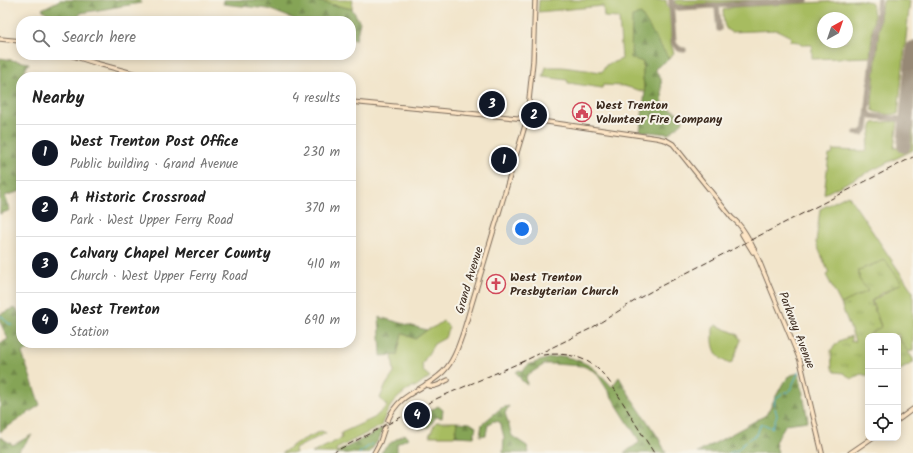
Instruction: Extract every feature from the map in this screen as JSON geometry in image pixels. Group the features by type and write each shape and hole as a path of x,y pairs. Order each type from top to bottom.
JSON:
{"main road":[{"name":"Grand Avenue","path":"388,420 394,408 400,401 439,376 453,359 461,338 483,269 527,118 533,61 535,0"},
{"path":"0,39 16,41"},
{"path":"84,60 128,72"},
{"path":"356,102 527,118"},
{"name":"Parkway Avenue","path":"527,118 641,135 666,140 671,142 676,147 736,222 748,238 755,251 800,360 822,453"},
{"path":"426,384 431,387 448,380"},
{"path":"901,418 913,409"},
{"path":"374,453 386,428"},
{"path":"850,453 868,441"}],"green space":[{"path":"60,0 140,0 141,3 81,13 79,16 50,16 42,9"},
{"path":"224,0 312,0 352,9 360,22 356,39 356,16 286,16 268,9 223,4"},
{"path":"312,0 353,0 352,9"},
{"path":"539,0 666,0 667,6 671,11 671,44 674,53 669,59 641,15 637,16 643,61 645,92 624,86 603,85 602,88 568,83 567,80 543,77 546,67 562,67 602,72 606,65 622,59 619,18 604,17 603,6 538,12"},
{"path":"675,0 762,0 680,5 675,3"},
{"path":"860,0 871,2 874,15 870,57 812,59 812,45 801,45 799,42 790,41 791,37 777,30 728,31 725,26 723,10 734,7"},
{"path":"884,0 910,0 898,114 886,114 873,111 872,103 881,9"},
{"path":"641,14 669,59 655,69 661,79 663,105 682,115 683,122 669,134 640,131 645,92 643,62 631,58 632,16"},
{"path":"0,58 29,63 24,72 16,72 16,193 5,196 10,210 0,214"},
{"path":"898,121 894,148 910,148 913,122 913,150 824,194 829,155 832,155 833,150 866,151 873,123"},
{"path":"848,195 913,292 913,351 905,352 901,342 901,333 872,333 881,326 872,301 901,283 885,260 859,270 859,279 869,291 841,304 826,275 829,273 816,243 820,209"},
{"path":"885,260 902,283 882,293 871,301 881,327 872,333 865,333 865,375 861,374 851,379 844,373 835,372 832,368 831,350 839,341 851,336 851,342 855,341 841,304 868,291 859,279 859,270"},
{"path":"15,308 16,348 34,348 22,353 40,405 0,432 0,344 8,339 0,322 0,314"},
{"path":"379,317 427,330 415,339 402,333 397,355 381,356"},
{"path":"443,321 449,327 445,338 434,344 422,364 423,371 430,377 415,388 414,386 397,398 390,407 381,426 336,449 337,453 312,453 342,438 341,433 374,418 387,406 380,398 394,373 392,355 397,355 402,333 415,339"},
{"path":"716,325 737,334 741,340 733,361 730,364 718,356 714,348 713,330"},
{"path":"901,341 913,359 913,363 901,369"},
{"path":"563,356 587,364 598,373 612,387 619,377 658,437 666,453 624,453 640,442 596,372 583,366 545,364 526,376 527,385 522,381 516,372 519,370 523,371 528,365 549,358"},
{"path":"799,373 808,421 786,424 775,442 778,453 697,453 766,415 783,383 791,375"},
{"path":"438,406 443,410 442,418 436,417 429,427 419,429 422,420 426,415"},
{"path":"509,406 505,413 512,436 527,446 529,453 503,453 504,437 500,422 493,421 488,425 486,435 480,436 482,424 501,408"},
{"path":"436,422 457,422 455,436 429,436"},
{"path":"457,422 470,423 476,427 474,437 455,436"},
{"path":"384,428 379,439 369,453 337,453 337,452"},
{"path":"321,431 326,433 295,449 296,453 282,453 296,443"},
{"path":"405,434 408,438 397,444 397,453 381,453 388,445"},
{"path":"32,435 17,453 0,453 0,437 13,445"}],"waterway":[{"path":"0,317 2,316 12,325"},
{"path":"728,453 738,450 744,443 757,435 761,423 772,428 777,415 774,405 775,399 783,393 789,392 799,371"},
{"path":"359,453 372,444"}],"taxiway":[{"path":"671,0 673,5 678,8 806,0"},
{"path":"856,133 862,133 866,128 879,0"},
{"path":"671,3 674,43 678,48 684,50"},
{"path":"717,6 719,29"},
{"path":"868,111 872,116 898,119"}],"runway":[{"path":"904,146 913,48"}],"tunnel":[{"path":"385,427 388,420"}],"railway":[{"path":"520,363 590,329 659,287 913,157"},
{"path":"543,355 559,354 575,356 596,367 611,384 654,453"},
{"path":"332,453 438,398 524,361"}],"place":[{"name":"Calvary Chapel Mercer County","path":"492,104"},
{"name":"West Trenton Volunteer Fire Company","path":"582,112"},
{"name":"A Historic Crossroad","path":"534,115"},
{"name":"West Trenton Post Office","path":"504,160"},
{"name":"West Trenton Presbyterian Church","path":"496,284"},
{"name":"West Trenton","path":"417,415"}]}
